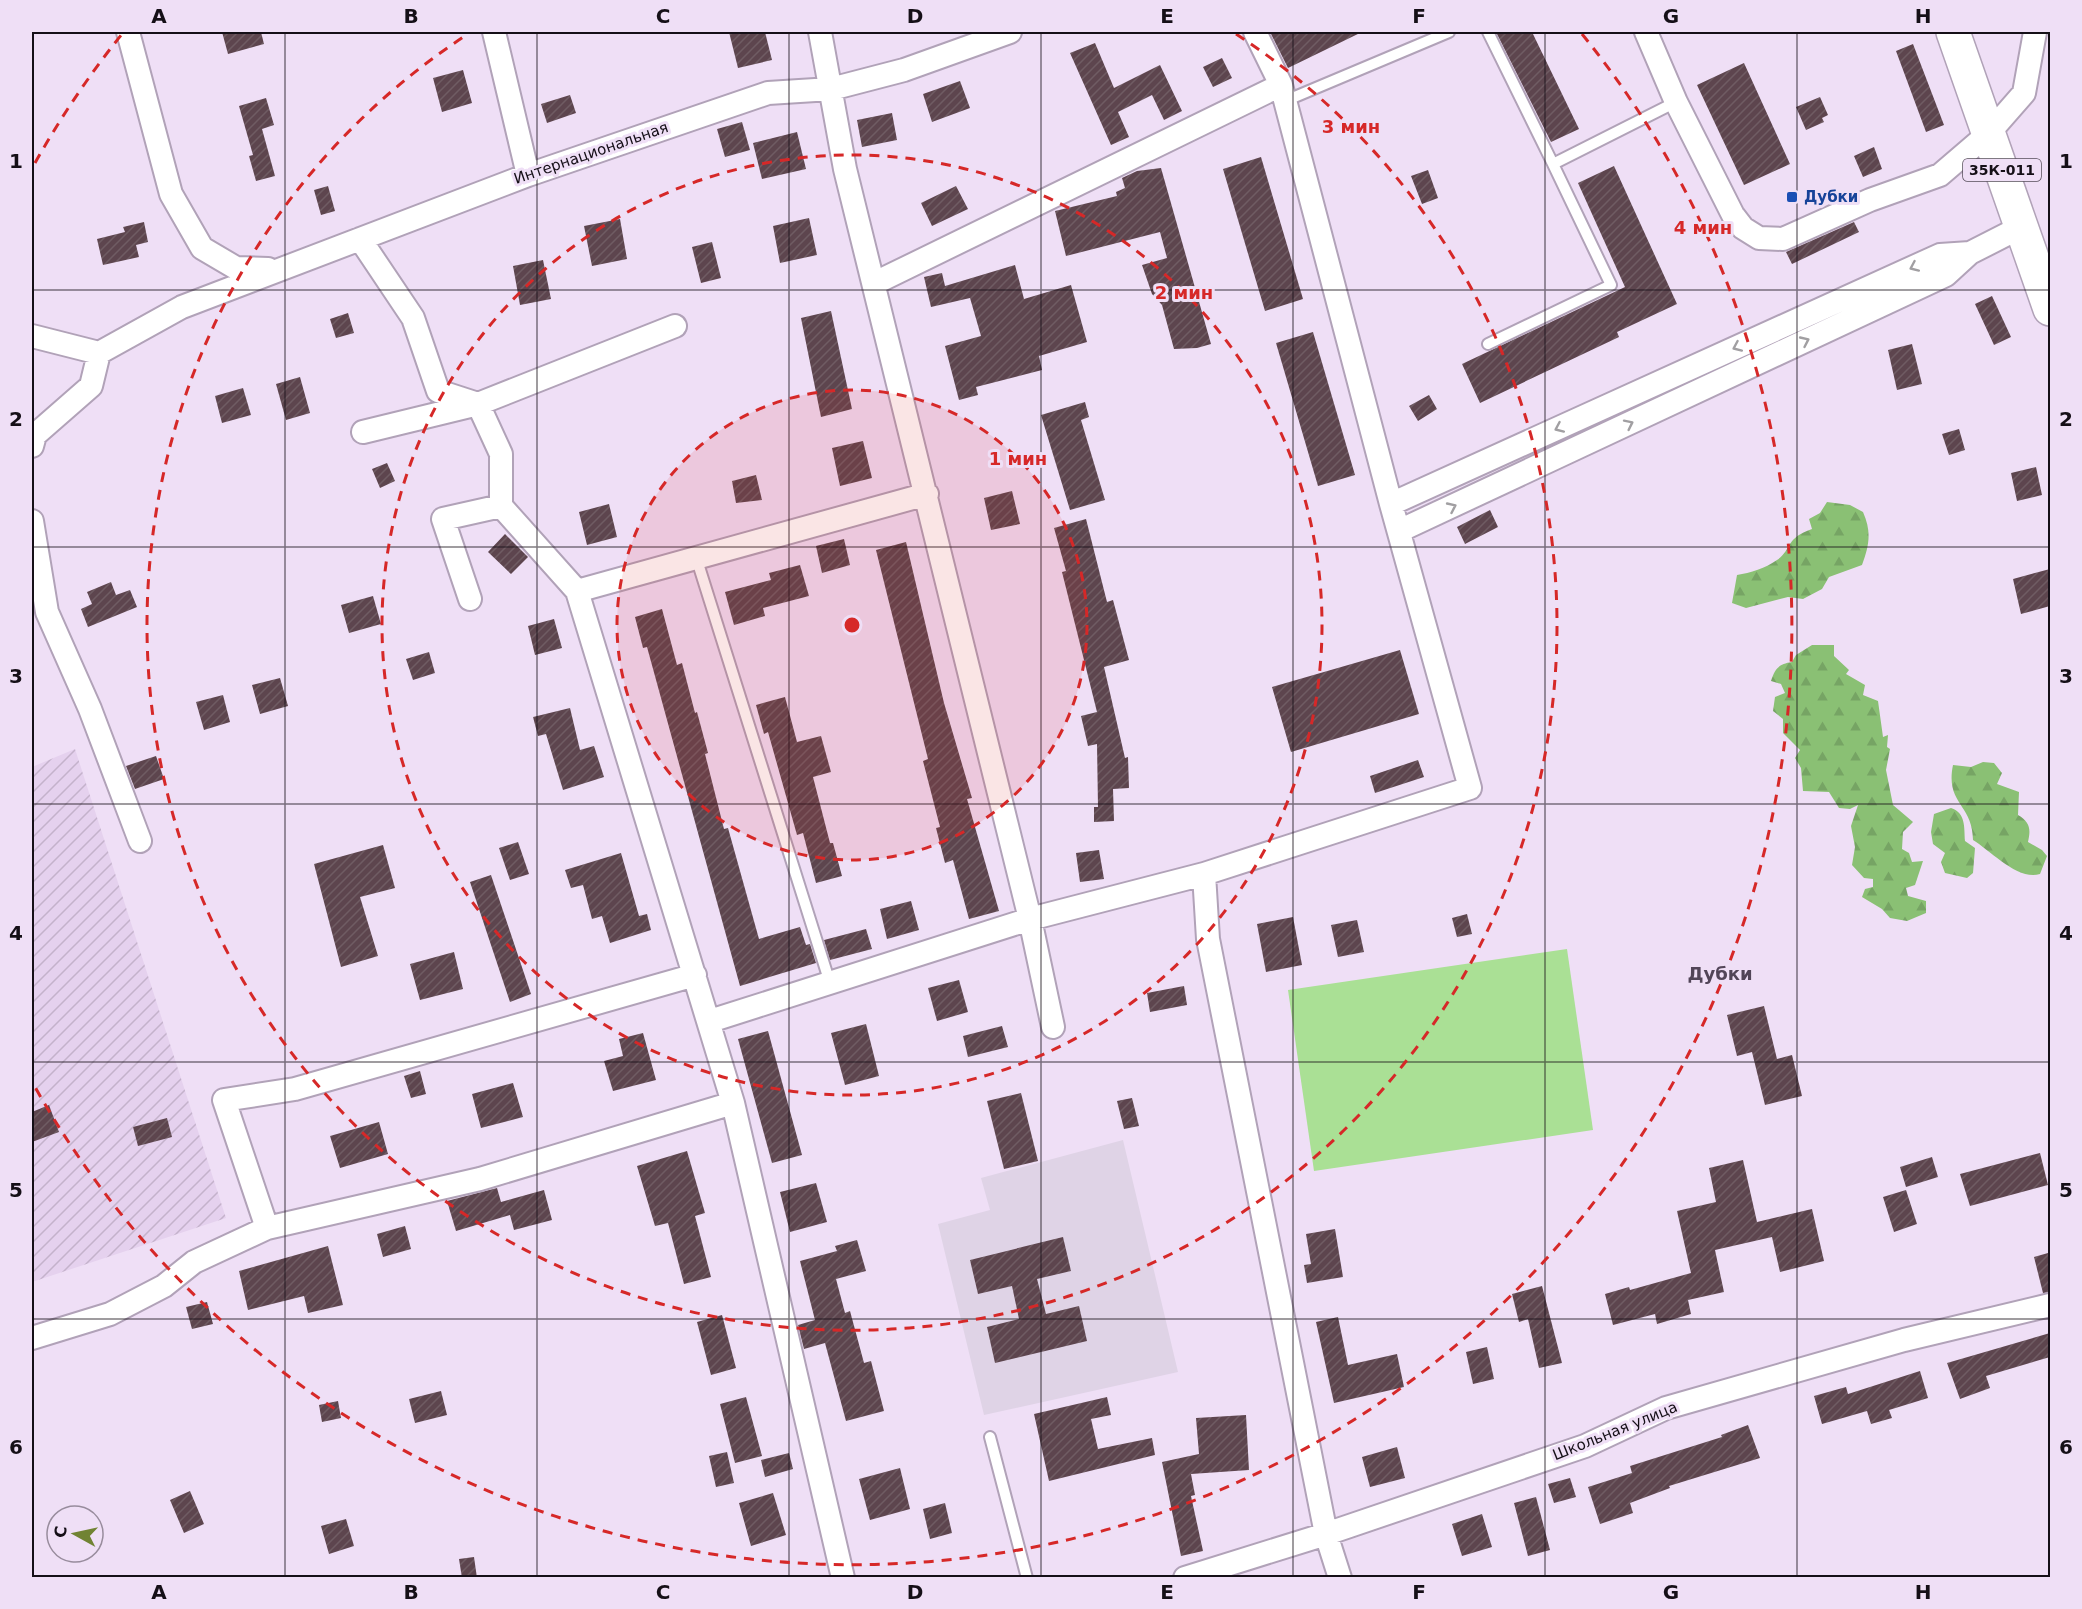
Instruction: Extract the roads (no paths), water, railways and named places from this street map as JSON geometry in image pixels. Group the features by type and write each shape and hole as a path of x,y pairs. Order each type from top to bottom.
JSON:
{"main road":[{"name":"35К-011","path":"1953,32 2023,226 2050,309"}],"street":[{"path":"128,32 171,194 202,248 237,268 281,269"},
{"path":"494,32 528,175"},
{"path":"820,32 845,170 927,494 1030,919 1053,1028"},
{"name":"Интернациональная","path":"99,353 182,307 528,175 768,93 831,88 904,70 1010,32"},
{"path":"710,1021 1030,919 1204,874 1470,788 1391,504 1283,93 1255,32"},
{"path":"1646,32 1676,102 1733,215 1743,228 1759,238 1783,239 1870,200 1940,175 1989,133 2024,93 2035,32"},
{"path":"875,283 1283,93"},
{"path":"1399,531 1946,275 1970,253 2023,226"},
{"path":"360,239 413,318 438,391 478,404 501,454 501,506 577,591 710,1021 733,1103 843,1578"},
{"path":"1391,504 1940,255 1970,253"},
{"path":"363,432 478,404 675,326"},
{"path":"32,336 99,353 91,386 35,435 32,446"},
{"path":"577,591 696,556 927,494"},
{"path":"470,599 443,519 501,506"},
{"path":"32,521 46,612 90,709 140,841"},
{"path":"1204,874 1208,939 1326,1534 1340,1578"},
{"path":"267,1228 224,1100 295,1089 695,975"},
{"path":"32,1338 110,1314 164,1286 194,1262 267,1228 480,1179 733,1103"},
{"name":"Школьная улица","path":"1185,1578 1326,1534 1585,1446 1666,1408 1904,1340 2050,1305"}],"lane":[{"path":"1283,93 1449,32"},
{"path":"1488,32 1611,285 1488,344"},
{"path":"1553,164 1676,102"},
{"path":"696,556 830,983"},
{"path":"990,1437 1026,1578"}],"place":[{"name":"Дубки","path":"1792,197"}],"district":[{"name":"Дубки","path":"1720,973"}]}
